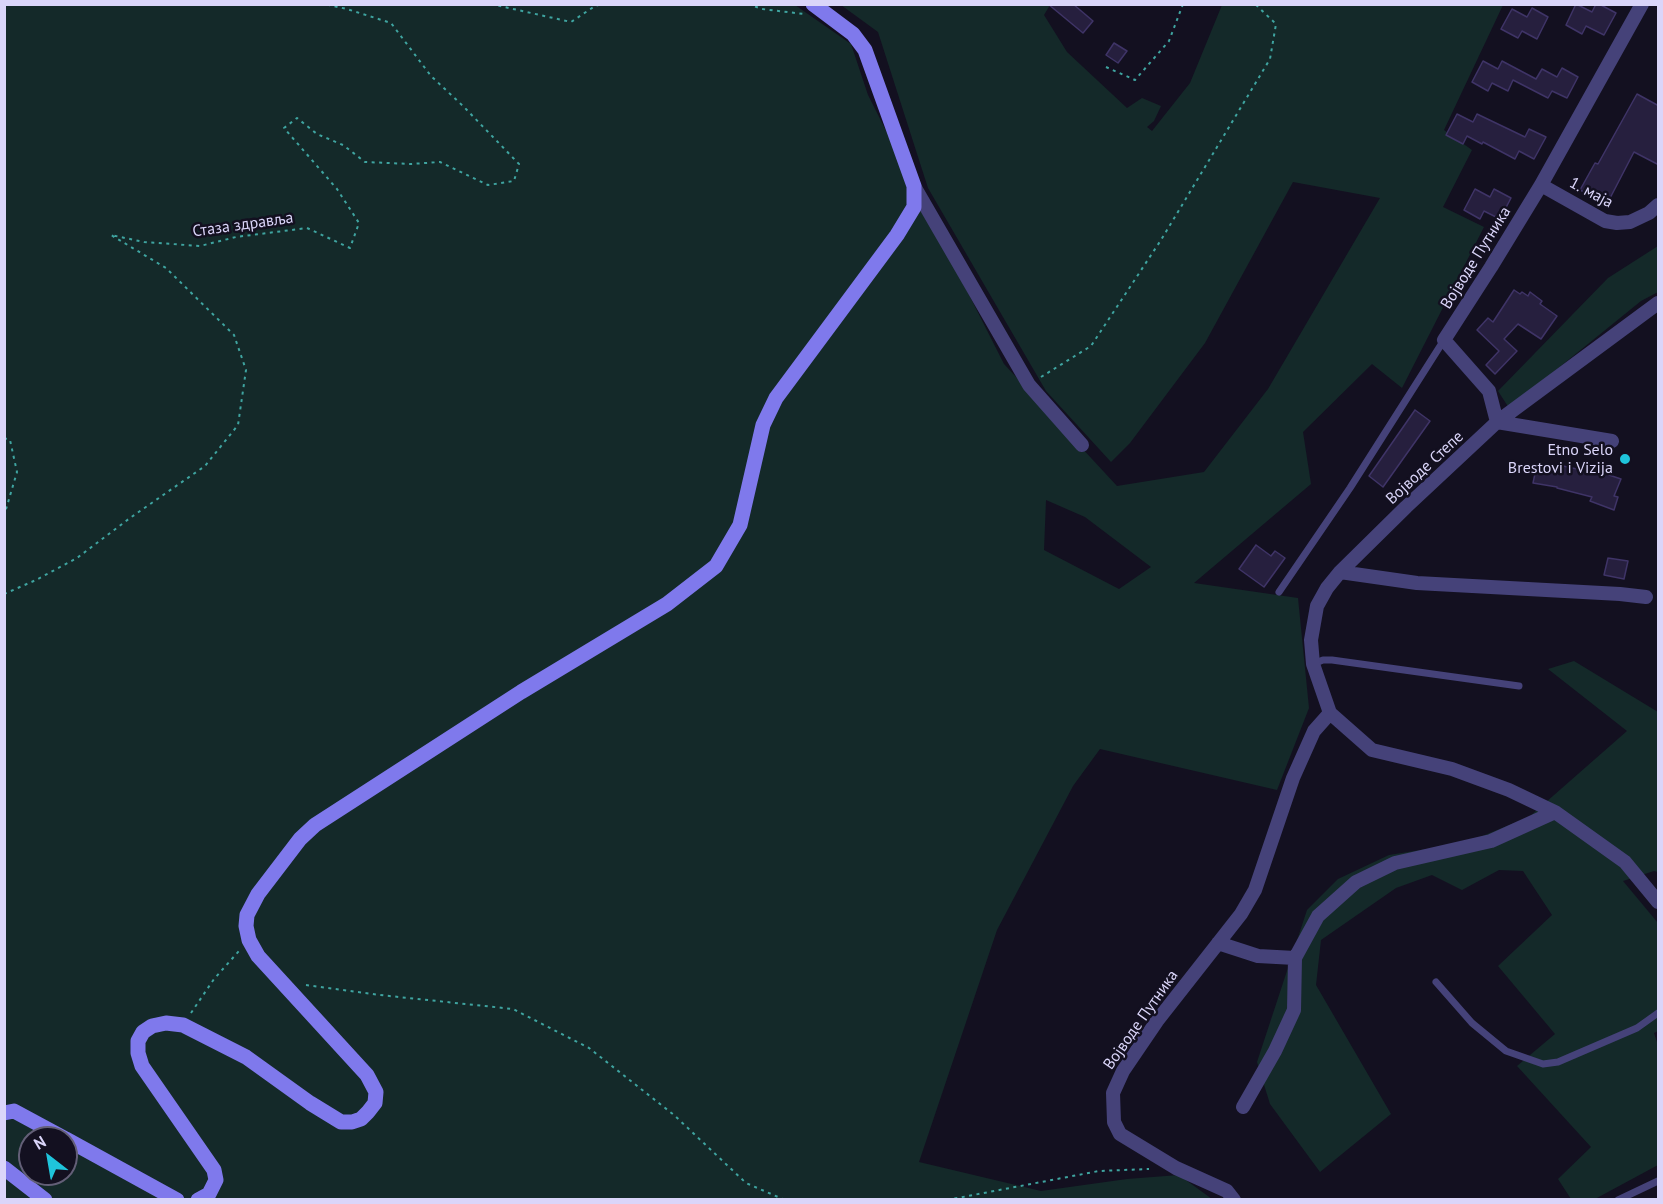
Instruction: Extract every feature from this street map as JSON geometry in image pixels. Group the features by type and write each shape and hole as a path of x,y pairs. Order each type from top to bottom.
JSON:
{"street":[{"name":"Војводе Путника","path":"1444,340 1540,184 1642,4"},
{"path":"809,10 853,34 865,50 914,186 1029,386 1082,445"},
{"name":"1. маја","path":"1540,184 1605,221 1630,222 1649,213 1659,205"},
{"path":"198,1200 208,1194 216,1180 214,1170 142,1066 138,1053 138,1041 142,1032 152,1026 166,1023 183,1025 246,1057 310,1103 341,1122 361,1119 368,1112 375,1103 376,1092 367,1075 258,956 249,940 246,926 247,915 258,894 300,839 315,825 521,692 667,604 717,566 740,525 763,425 776,398 897,235 914,207 914,186"},
{"name":"Војводе Степе","path":"1330,713 1313,664 1311,640 1317,606 1327,588 1340,572 1406,507 1497,422 1659,303"},
{"path":"1444,340 1490,391 1497,422 1612,441"},
{"path":"1340,572 1417,583 1646,597"},
{"path":"1330,713 1372,750 1452,769 1509,790 1555,812 1625,862 1659,902"},
{"name":"Војводе Путника","path":"1234,1200 1227,1191 1176,1168 1120,1134 1114,1122 1113,1093 1123,1071 1157,1021 1241,914 1255,890 1293,778 1314,731 1330,713"},
{"path":"1243,1107 1275,1051 1294,1010 1295,958 1318,916 1356,882 1395,863 1491,841 1555,812"},
{"path":"1218,943 1258,956 1295,958"},
{"path":"4,1113 14,1111 41,1126"},
{"path":"78,1146 177,1200"},
{"path":"4,1168 45,1200"}],"lane":[{"path":"1279,592 1350,488 1444,340"},
{"path":"1313,664 1323,660 1332,660 1519,686"},
{"path":"1436,982 1472,1023 1506,1051 1543,1064 1558,1062 1637,1028 1659,1013"},
{"path":"1618,1200 1659,1181"}],"path":[{"name":"Стаза здравља","path":"4,594 77,558 205,466 238,425 246,370 234,335 166,268 111,235 144,242 200,246 236,237 307,228 350,248 359,224 337,189 285,128 297,118 317,134 343,145 365,162 411,164 440,162 488,185 514,181 519,164 431,76 391,23 324,4"},
{"path":"491,4 571,22 595,6 603,4"},
{"path":"748,4 762,9 809,10"},
{"path":"1106,67 1135,80 1169,41 1183,4"},
{"path":"1029,386 1091,346 1161,240 1270,59 1276,24 1255,4"},
{"path":"4,438 10,440 17,472 4,516"},
{"path":"183,1025 214,979 249,940"},
{"path":"282,982 513,1009 589,1048 674,1115 746,1182 785,1200"},
{"path":"947,1200 1099,1171 1176,1168"}],"green space":[{"path":"5,5 795,5 851,44 868,95 1004,364 1117,486 1204,472 1268,389 1380,198 1293,182 1205,343 1130,443 1111,462 1046,391 928,188 878,32 841,5 1050,5 1044,15 1067,52 1127,108 1142,98 1161,106 1154,121 1147,127 1152,131 1190,83 1222,5 1503,5 1444,130 1472,150 1443,207 1484,227 1402,388 1372,364 1303,432 1311,484 1194,583 1298,598 1309,708 1277,790 1100,749 1073,786 997,930 919,1162 1041,1191 1127,1179 1179,1175 1212,1199 5,1200","holes":["1046,500 1085,517 1151,567 1119,589 1044,550"]},
{"path":"1658,246 1658,292 1641,301 1509,408 1498,391 1608,278"},
{"path":"1574,661 1658,712 1658,872 1654,871 1623,881 1658,923 1658,1031 1654,1033 1658,1045 1658,1165 1595,1199 1571,1199 1558,1179 1591,1147 1517,1066 1555,1034 1498,966 1552,915 1523,871 1499,870 1462,890 1432,875 1396,888 1321,940 1316,985 1391,1114 1320,1172 1270,1104 1257,1062 1307,910 1338,879 1389,855 1465,843 1529,817 1627,731 1548,669"}],"building":[{"path":"1048,4 1073,4 1093,21 1083,33"},
{"path":"1576,4 1592,12 1596,4 1599,4 1616,13 1604,35 1586,26 1582,34 1566,25"},
{"path":"1532,8 1548,17 1537,39 1522,31 1518,38 1501,29 1512,9 1527,17"},
{"path":"1114,43 1127,51 1118,63 1106,55"},
{"path":"1483,61 1498,69 1502,61 1536,79 1542,69 1557,77 1562,68 1578,77 1567,98 1552,91 1548,98 1513,80 1508,91 1492,83 1488,91 1472,82"},
{"path":"1637,94 1659,106 1659,165 1634,152 1608,202 1599,197 1598,199 1580,190 1595,163 1598,164"},
{"path":"1457,114 1473,122 1477,114 1525,137 1529,129 1546,137 1534,159 1519,151 1515,159 1467,136 1463,144 1446,135"},
{"path":"1475,189 1490,197 1494,189 1511,198 1500,219 1484,211 1480,219 1464,210"},
{"path":"1514,290 1528,296 1530,292 1542,301 1540,304 1557,316 1541,339 1518,324 1504,339 1517,351 1495,374 1486,365 1499,351 1477,330 1488,318 1493,322"},
{"path":"1415,410 1430,421 1383,487 1369,476"},
{"path":"1563,466 1600,474 1600,472 1621,479 1614,496 1618,497 1614,510 1590,501 1592,497 1533,483 1536,469 1561,473"},
{"path":"1256,545 1271,556 1275,551 1285,558 1264,587 1239,569"},
{"path":"1608,558 1628,561 1624,579 1604,575"}],"place":[{"name":"Etno Selo Brestovi i Vizija","path":"1625,459"}]}
